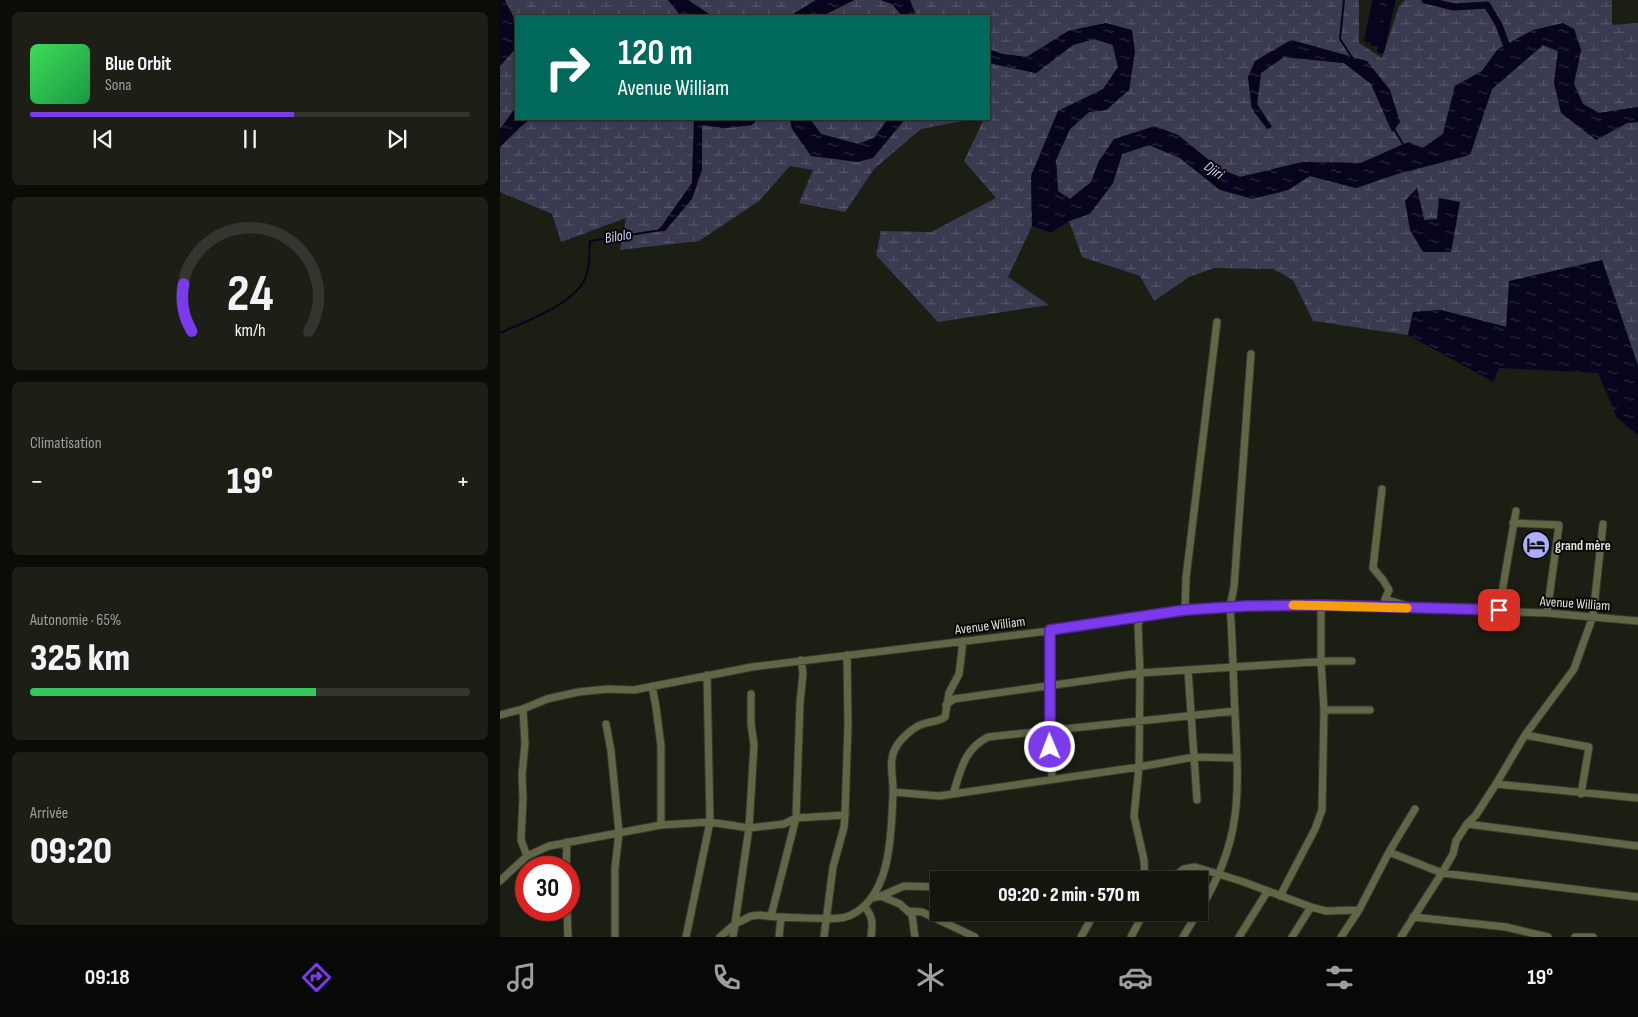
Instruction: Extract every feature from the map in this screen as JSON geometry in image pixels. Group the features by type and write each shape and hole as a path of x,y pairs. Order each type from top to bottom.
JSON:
{"street":[{"path":"1185,610 1186,578 1217,322"},
{"path":"1208,896 1219,874 1232,838 1238,795 1230,607 1234,587 1251,354"},
{"path":"1382,490 1373,568 1389,590 1385,598 1415,609"},
{"path":"1499,610 1516,511"},
{"path":"1513,523 1559,525 1548,613"},
{"path":"1401,937 1453,854 1456,841 1467,824 1476,815 1525,736 1574,669 1593,616 1603,524"},
{"path":"1280,896 1315,829 1322,810 1324,710 1321,662 1321,605"},
{"name":"Avenue William","path":"500,715 523,709 548,699 578,692 608,688 634,690 707,675 801,660 1050,630 1185,610 1321,605 1499,610 1638,621"},
{"path":"1141,617 1138,625 1140,767 1134,816 1144,860 1145,871"},
{"path":"1050,630 1052,779"},
{"path":"720,937 735,924 751,916 826,918 850,915 872,898 885,872 893,792 892,761 894,749 913,730 924,724 943,719 946,714 949,693 959,674 963,641"},
{"path":"824,937 833,867 844,827 845,815 848,724 847,655"},
{"path":"771,916 796,818 800,703 803,672 801,660"},
{"path":"946,705 954,698 1140,673 1352,661"},
{"path":"1188,670 1190,716 1198,800"},
{"path":"686,937 710,822 707,675"},
{"path":"652,686 662,746 660,825"},
{"path":"733,937 749,828 754,745 751,724 751,694"},
{"path":"523,709 525,743 522,775 521,840 528,856 549,846 566,842 660,825 710,822 749,828 784,824 796,818 845,815"},
{"path":"1324,710 1370,710"},
{"path":"954,794 968,754 976,744 988,738 1235,711"},
{"path":"606,724 611,751 619,832 615,868 615,937"},
{"path":"1525,736 1589,746 1581,794"},
{"path":"893,792 931,795 954,794 1140,767 1194,756 1237,758"},
{"path":"1496,784 1581,794 1638,798"},
{"path":"1341,937 1359,910 1389,852 1415,809"},
{"path":"1467,824 1638,846"},
{"path":"566,842 566,856"},
{"path":"1389,852 1442,873 1638,896"},
{"path":"1181,871 1195,867 1326,911 1359,910"},
{"path":"500,881 515,868"},
{"path":"872,898 904,886 930,887"},
{"path":"1240,937 1267,892"},
{"path":"881,896 900,904 912,915 915,937"},
{"path":"864,906 871,913 873,925 871,937"},
{"path":"1292,937 1311,907"},
{"path":"908,912 918,911 975,937"},
{"path":"779,937 782,917"},
{"path":"1413,917 1506,927 1548,937"},
{"path":"567,921 568,937"},
{"path":"1081,937 1090,921"},
{"path":"1131,937 1139,921"},
{"path":"1184,937 1193,921"},
{"path":"1576,937 1593,937"}],"green space":[{"path":"505,0 668,0 680,15 515,15 515,37 513,16"},
{"path":"688,0 816,0 792,15 710,15"},
{"path":"854,0 881,0 892,4 901,15 824,15"},
{"path":"910,0 1359,0 1359,43 1382,58 1399,6 1405,0 1612,0 1612,25 1638,23 1638,107 1599,113 1583,104 1574,84 1581,50 1574,29 1498,49 1482,71 1455,86 1443,134 1423,148 1408,143 1361,163 1303,162 1240,177 1220,169 1178,135 1099,161 1091,182 1070,199 1058,191 1056,160 1070,129 1089,112 1106,110 1129,90 1106,23 1068,31 1026,57 1002,54 990,49 990,15 916,15","holes":["1291,40 1367,61 1400,122 1393,132 1371,84 1344,63 1284,57 1261,73 1257,104 1272,127 1252,109 1248,77"]},
{"path":"1094,39 1112,44 1118,67 1104,89 1058,111 1031,176 1032,226 1008,277 1049,305 938,322 876,255 881,231 931,232 996,198 964,161 984,120 990,120 990,63 1036,73 1073,45"},
{"path":"1543,45 1558,51 1554,83 1596,140 1627,123 1638,122 1638,366 1602,260 1507,327 1441,310 1413,312 1408,335 1313,321 1293,280 1273,269 1215,268 1189,277 1154,301 1140,276 1082,257 1069,221 1090,214 1113,183 1122,154 1149,145 1180,158 1220,190 1288,190 1310,176 1356,188 1397,174 1470,155 1492,89","holes":["1417,188 1424,220 1437,219 1410,230"]},
{"path":"515,49 515,108 500,129 500,66"},
{"path":"529,120 694,120 692,183 661,227 655,231 665,231 702,170 702,125 725,128 752,125 756,120 790,120 792,129 873,158 904,120 969,120 921,129 874,169 845,212 799,203 813,170 790,166 759,201 699,241 620,250 626,218 561,242 552,214 500,192 500,147"},
{"path":"811,120 887,120 874,138 858,144 821,134"}],"water":[{"path":"500,0 505,0 513,16 515,49 500,66"},
{"path":"668,0 688,0 710,15 680,15"},
{"path":"816,0 854,0 824,15 792,15"},
{"path":"881,0 910,0 916,15 901,15 892,4"},
{"path":"1378,0 1389,0 1379,47 1370,45"},
{"name":"Djiri","path":"1106,23 1132,30 1135,52 1129,90 1106,110 1089,112 1070,129 1056,160 1058,191 1070,199 1091,182 1099,161 1114,139 1155,126 1178,135 1220,169 1240,177 1303,162 1361,163 1408,142 1423,148 1443,134 1455,86 1482,71 1498,49 1533,30 1563,23 1574,29 1581,50 1574,84 1583,104 1599,113 1638,107 1638,122 1627,123 1596,140 1561,113 1554,83 1558,51 1543,45 1492,89 1470,155 1397,174 1356,188 1310,176 1288,190 1253,199 1220,190 1180,158 1149,145 1122,154 1113,183 1089,214 1069,221 1051,233 1032,226 1031,176 1058,111 1103,89 1118,67 1113,45 1094,39 1073,45 1036,73 990,63 990,49 1002,54 1027,57 1068,31"},
{"path":"1291,40 1367,61 1390,90 1400,122 1392,132 1371,84 1344,63 1284,57 1261,73 1257,104 1272,127 1267,129 1252,109 1248,77 1255,61"},
{"path":"515,108 515,120 529,120 500,147 500,129"},
{"path":"694,120 756,120 752,125 725,128 702,125 702,170 692,199 665,231 654,232 661,227 692,183"},
{"path":"790,120 811,120 821,134 858,144 874,138 887,120 904,120 873,158 858,162 811,156 792,129"},
{"path":"1417,188 1424,220 1437,219 1439,198 1460,202 1451,252 1423,252 1410,230 1405,201"},
{"path":"1602,260 1638,366 1638,435 1617,418 1598,373 1499,368 1493,382 1408,335 1413,312 1441,310 1506,327 1509,281"}],"waterway":[{"path":"1344,0 1340,39 1353,59"},
{"path":"1368,39 1376,0"},
{"path":"1381,50 1392,0"},
{"path":"1425,0 1454,7 1487,5 1499,25 1509,52"},
{"path":"1394,129 1404,146"},
{"name":"Bilolo","path":"500,333 545,313 576,292 583,283 587,273 590,241 655,231"}],"slow traffic":[{"path":"1293,605 1407,608"}],"place":[{"name":"grand mère","path":"1536,545"}],"route":[{"path":"1050,747 1050,630 1185,610 1246,606 1321,605 1499,610"}]}
